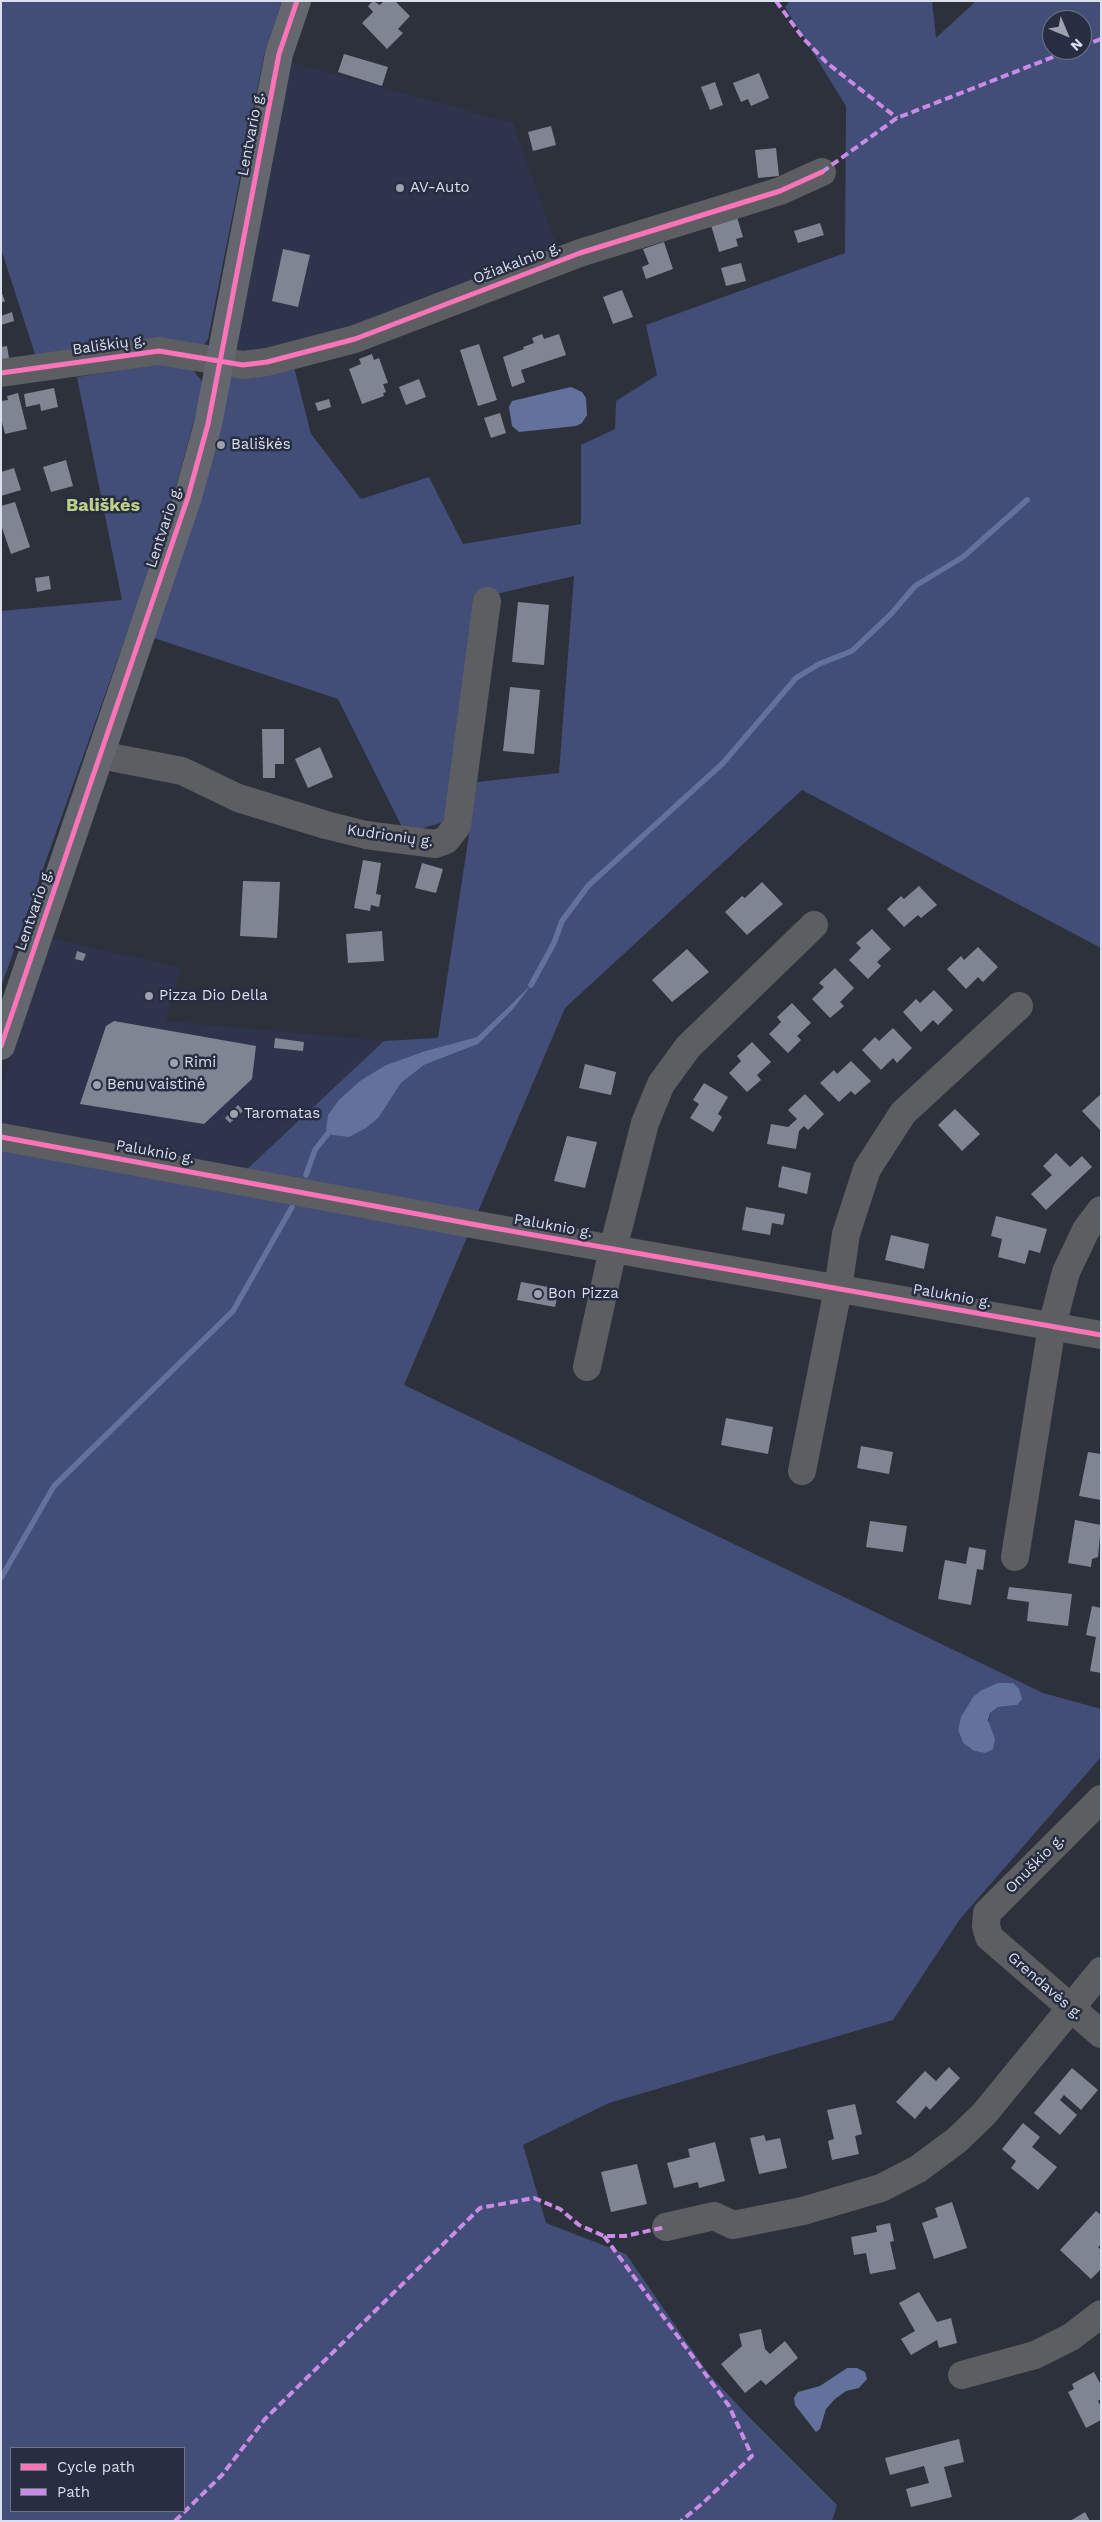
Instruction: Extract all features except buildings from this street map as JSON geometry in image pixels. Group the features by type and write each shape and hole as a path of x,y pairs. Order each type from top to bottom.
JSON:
{"main road":[{"name":"Lentvario g.","path":"1,1046 188,497 208,424 279,54 297,1"}],"street":[{"name":"Ožiakalnio g.","path":"220,362 243,365 267,362 355,339 580,253 780,191 822,172"},
{"name":"Bališkių g.","path":"1,373 159,351 220,362"},
{"name":"Kudrionių g.","path":"100,755 182,771 238,798 326,825 366,835 435,844 446,840 457,826 487,601"},
{"path":"587,1367 613,1249 645,1122 661,1084 688,1047 814,925"},
{"path":"802,1471 838,1289 846,1234 867,1169 903,1113 1019,1006"},
{"name":"Paluknio g.","path":"1,1137 613,1249 1101,1335"},
{"path":"1015,1557 1052,1326 1066,1272 1086,1230 1101,1210"},
{"name":"Onuškio g.","path":"989,1937 986,1926 987,1913 1101,1799"},
{"name":"Grendavės g.","path":"989,1937 1101,2034"},
{"path":"666,2227 714,2216 733,2225 803,2211 874,2190 918,2170 957,2140 984,2114 1101,1971"},
{"path":"962,2375 1034,2355 1071,2337 1101,2314"}],"shaded area":[{"path":"1,1 282,1 264,55 208,339 203,346 36,357 1,249"},
{"path":"790,1 932,1 936,38 976,1 1101,1 1101,948 802,790 565,1008 404,1385 1043,1693 1101,1709 1101,1757 960,1919 893,2020 609,2103 523,2145 546,2223 626,2254 708,2373 837,2505 832,2521 1,2521 1,1149 245,1171 384,1041 438,1038 477,782 559,773 574,576 483,597 448,821 405,833 338,699 151,637 199,508 227,373 292,359 311,434 361,499 429,477 463,544 581,524 581,445 615,429 616,401 657,375 646,325 845,253 846,106 785,7","holes":["516,999 478,1044 424,1065 401,1083 379,1117 386,1065 425,1051 477,1037","973,1697 1017,1705 998,1707 990,1713 985,1753 974,1751 963,1743 958,1730 961,1718"]},
{"name":"AV-Auto","path":"291,62 513,123 559,253 227,373"},
{"path":"160,364 193,370 204,384 166,523 1,987 1,611 122,600 77,377"},
{"path":"571,387 582,392 586,398 587,415 582,423 576,426 519,432 512,426 509,407 512,401"},
{"path":"52,938 181,968 166,1021 384,1041 245,1171 3,1125 1,1123 1,1087"},
{"path":"531,985 514,1008 478,1044 424,1065 401,1083 379,1117 366,1128 349,1137 332,1135 326,1129 328,1115 339,1100 360,1081 386,1065 425,1051 477,1037"},
{"path":"998,1683 1013,1683 1019,1689 1022,1699 1017,1705 998,1707 990,1713 988,1720 995,1739 993,1749 985,1753 974,1751 963,1743 958,1730 961,1717 973,1697 982,1690"},
{"path":"847,2368 857,2368 865,2372 867,2379 859,2388 846,2391 835,2399 826,2409 820,2429 816,2432 795,2405 794,2398 798,2392 820,2386"}],"waterway":[{"path":"531,985 554,943 562,921 588,886 723,763 796,678 819,664 852,651 891,614 915,586 963,557 1027,500"},
{"path":"306,1175 315,1150 329,1132"},
{"path":"1,1578 54,1486 233,1311 292,1207"}],"marked path":[{"path":"776,1 803,38 827,63 897,118"},
{"path":"1092,42 1101,39"},
{"path":"822,172 897,118 1045,60"},
{"path":"185,2511 222,2475 265,2419 480,2208 534,2198 560,2209 579,2225 604,2236 625,2236 666,2227"},
{"path":"604,2236 729,2406 752,2456 704,2502 681,2521"},
{"path":"175,2521 184,2512"}],"cycle path":[{"path":"1,1046 188,497 208,424 279,54 297,1"},
{"path":"1,373 159,351 243,365 267,362 355,339 580,253 780,191 822,172"},
{"path":"1,1137 477,1225 1101,1335"}],"place":[{"name":"AV-Auto","path":"400,188"},
{"name":"Bališkės","path":"221,445"},
{"name":"Pizza Dio Della","path":"149,996"},
{"name":"Rimi","path":"174,1063"},
{"name":"Benu vaistinė","path":"97,1085"},
{"name":"Taromatas","path":"234,1114"},
{"name":"Bon Pizza","path":"538,1294"}],"district":[{"name":"Bališkės","path":"103,506"}]}
